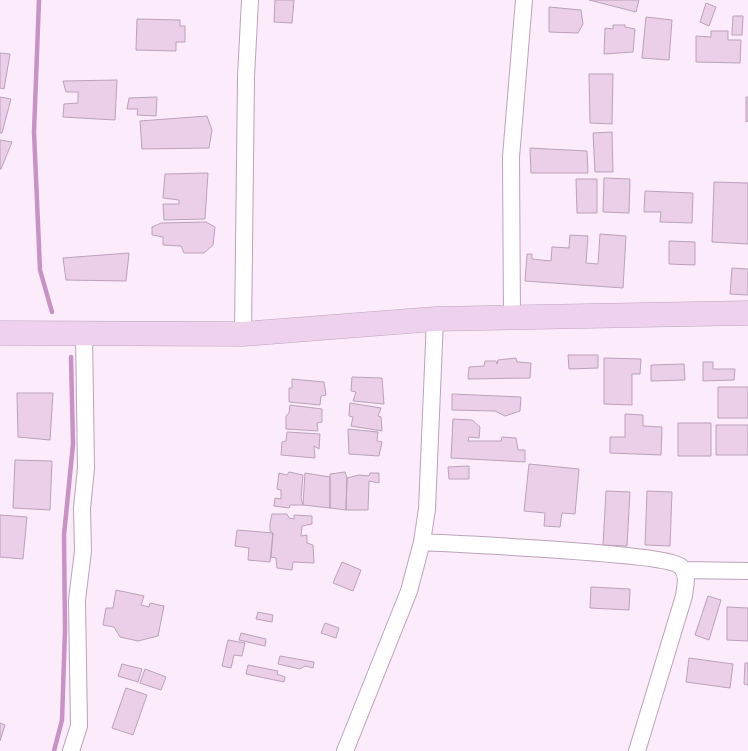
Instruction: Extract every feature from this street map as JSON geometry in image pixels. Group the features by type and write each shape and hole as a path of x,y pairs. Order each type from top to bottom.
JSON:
{"main road":[{"path":"0,333 243,334 435,319 748,313"}],"street":[{"path":"243,334 246,77 250,0"},
{"path":"512,317 511,157 524,0"},
{"path":"345,751 408,591 422,542 427,508 435,319"},
{"path":"71,751 79,726 77,600 83,551 82,508 86,468 84,333"},
{"path":"422,542 670,560 681,566 686,575 684,596 637,751"},
{"path":"683,570 748,571"}],"building":[{"path":"275,0 294,0 292,23 274,22"},
{"path":"589,0 639,0 636,12"},
{"path":"706,3 716,7 709,26 700,22"},
{"path":"549,7 581,10 583,24 578,33 549,32"},
{"path":"733,16 743,16 742,35 732,35"},
{"path":"646,17 672,20 669,60 642,58"},
{"path":"137,19 180,20 180,26 185,26 185,42 176,42 176,51 136,50"},
{"path":"613,25 625,25 625,27 635,29 633,52 604,54 605,28 613,29"},
{"path":"711,31 728,31 728,40 741,40 740,63 696,62 696,36 711,37"},
{"path":"0,53 10,54 4,89 0,88"},
{"path":"589,74 613,74 612,124 590,123"},
{"path":"117,80 115,120 63,117 64,104 78,103 78,92 66,92 63,81"},
{"path":"0,97 11,99 2,133 0,133"},
{"path":"157,97 156,116 137,115 138,109 127,109 129,98"},
{"path":"746,97 748,97 748,121 746,122"},
{"path":"207,116 212,130 209,148 142,149 140,121"},
{"path":"612,132 613,172 595,172 593,133"},
{"path":"0,140 12,142 1,169 0,169"},
{"path":"530,148 587,151 588,173 531,173"},
{"path":"208,173 205,219 164,220 163,204 179,204 179,200 163,198 165,174"},
{"path":"604,178 630,179 629,213 603,212"},
{"path":"576,179 597,179 597,213 577,213"},
{"path":"714,182 748,183 748,244 712,242"},
{"path":"645,191 693,193 692,223 660,222 661,212 644,212"},
{"path":"206,222 215,227 213,245 204,253 184,253 181,246 163,245 163,237 152,235 152,227 161,223"},
{"path":"600,234 626,236 623,288 525,281 527,254 532,254 532,259 551,261 552,247 569,248 570,235 588,236 586,263 598,264"},
{"path":"669,241 695,242 695,265 669,264"},
{"path":"129,253 126,281 66,280 63,258"},
{"path":"732,268 748,269 748,295 730,294"},
{"path":"568,355 598,355 598,368 569,369"},
{"path":"516,358 517,362 531,363 530,378 468,379 469,367 484,366 485,361 496,361 497,364 498,360"},
{"path":"604,358 641,359 640,374 632,374 632,405 604,404"},
{"path":"703,362 713,362 713,369 735,369 734,380 703,381"},
{"path":"684,364 685,380 651,381 651,365"},
{"path":"352,377 382,378 384,404 353,401 356,392 351,391"},
{"path":"292,379 324,382 326,395 321,396 320,405 289,402 289,388 292,388"},
{"path":"718,387 748,387 748,418 718,418"},
{"path":"17,393 53,393 50,440 18,437"},
{"path":"452,394 521,397 520,411 505,416 495,411 452,410"},
{"path":"350,403 381,408 378,416 381,417 382,431 351,426 353,417 349,416"},
{"path":"290,405 322,409 322,422 317,423 318,431 286,429 286,416 289,413"},
{"path":"625,414 643,415 643,426 662,427 661,455 610,453 610,437 625,437"},
{"path":"453,419 472,420 480,427 479,438 469,437 468,441 501,441 502,437 516,438 518,450 525,450 525,462 451,458"},
{"path":"678,423 711,423 711,456 678,456"},
{"path":"716,425 748,425 748,455 716,455"},
{"path":"348,429 378,432 377,441 382,442 379,456 349,454"},
{"path":"287,432 320,434 319,449 314,446 315,458 281,455 282,442 286,441"},
{"path":"15,460 52,461 50,510 13,508"},
{"path":"529,464 579,469 575,514 562,513 560,527 544,526 545,513 524,511"},
{"path":"469,466 469,479 449,479 448,467"},
{"path":"289,472 303,475 301,498 303,505 290,505 289,508 274,506 275,498 281,499 281,490 277,489 279,473 287,475"},
{"path":"345,472 347,478 346,510 330,508 330,474"},
{"path":"305,473 330,477 330,508 303,505"},
{"path":"370,473 379,473 379,483 369,481 368,510 346,510 347,478 359,475 369,476"},
{"path":"606,491 630,492 627,546 603,545"},
{"path":"647,491 672,492 670,546 645,545"},
{"path":"272,514 287,514 289,518 294,519 294,515 312,516 312,524 302,526 301,536 307,535 307,543 313,545 314,563 293,562 292,570 277,568 276,558 271,557 273,533 270,531 270,523"},
{"path":"0,515 27,517 23,559 0,557"},
{"path":"237,530 273,533 270,562 248,560 249,548 235,546"},
{"path":"342,562 361,570 353,591 333,583"},
{"path":"591,587 630,589 629,610 590,608"},
{"path":"116,590 144,596 141,605 149,607 150,603 164,606 158,636 138,641 120,637 114,627 103,625 106,608 113,608"},
{"path":"708,596 721,600 709,640 695,635"},
{"path":"727,607 748,608 748,641 727,640"},
{"path":"258,612 273,615 272,622 256,619"},
{"path":"325,623 339,628 336,638 321,633"},
{"path":"241,633 266,639 265,646 239,640"},
{"path":"228,640 245,643 242,656 234,655 231,668 222,666"},
{"path":"280,656 314,662 313,668 305,666 300,669 278,664"},
{"path":"689,658 733,664 730,688 686,682"},
{"path":"745,663 748,663 748,685 744,684"},
{"path":"122,664 142,669 138,682 118,676"},
{"path":"248,665 278,671 277,674 285,677 284,682 246,674"},
{"path":"145,669 166,677 161,690 140,683"},
{"path":"126,688 147,695 133,735 112,728"},
{"path":"0,723 5,725 0,741"}],"waterway":[{"path":"39,0 34,132 40,270 52,312"},
{"path":"54,751 62,720 65,630 64,535 73,444 71,357"}]}
